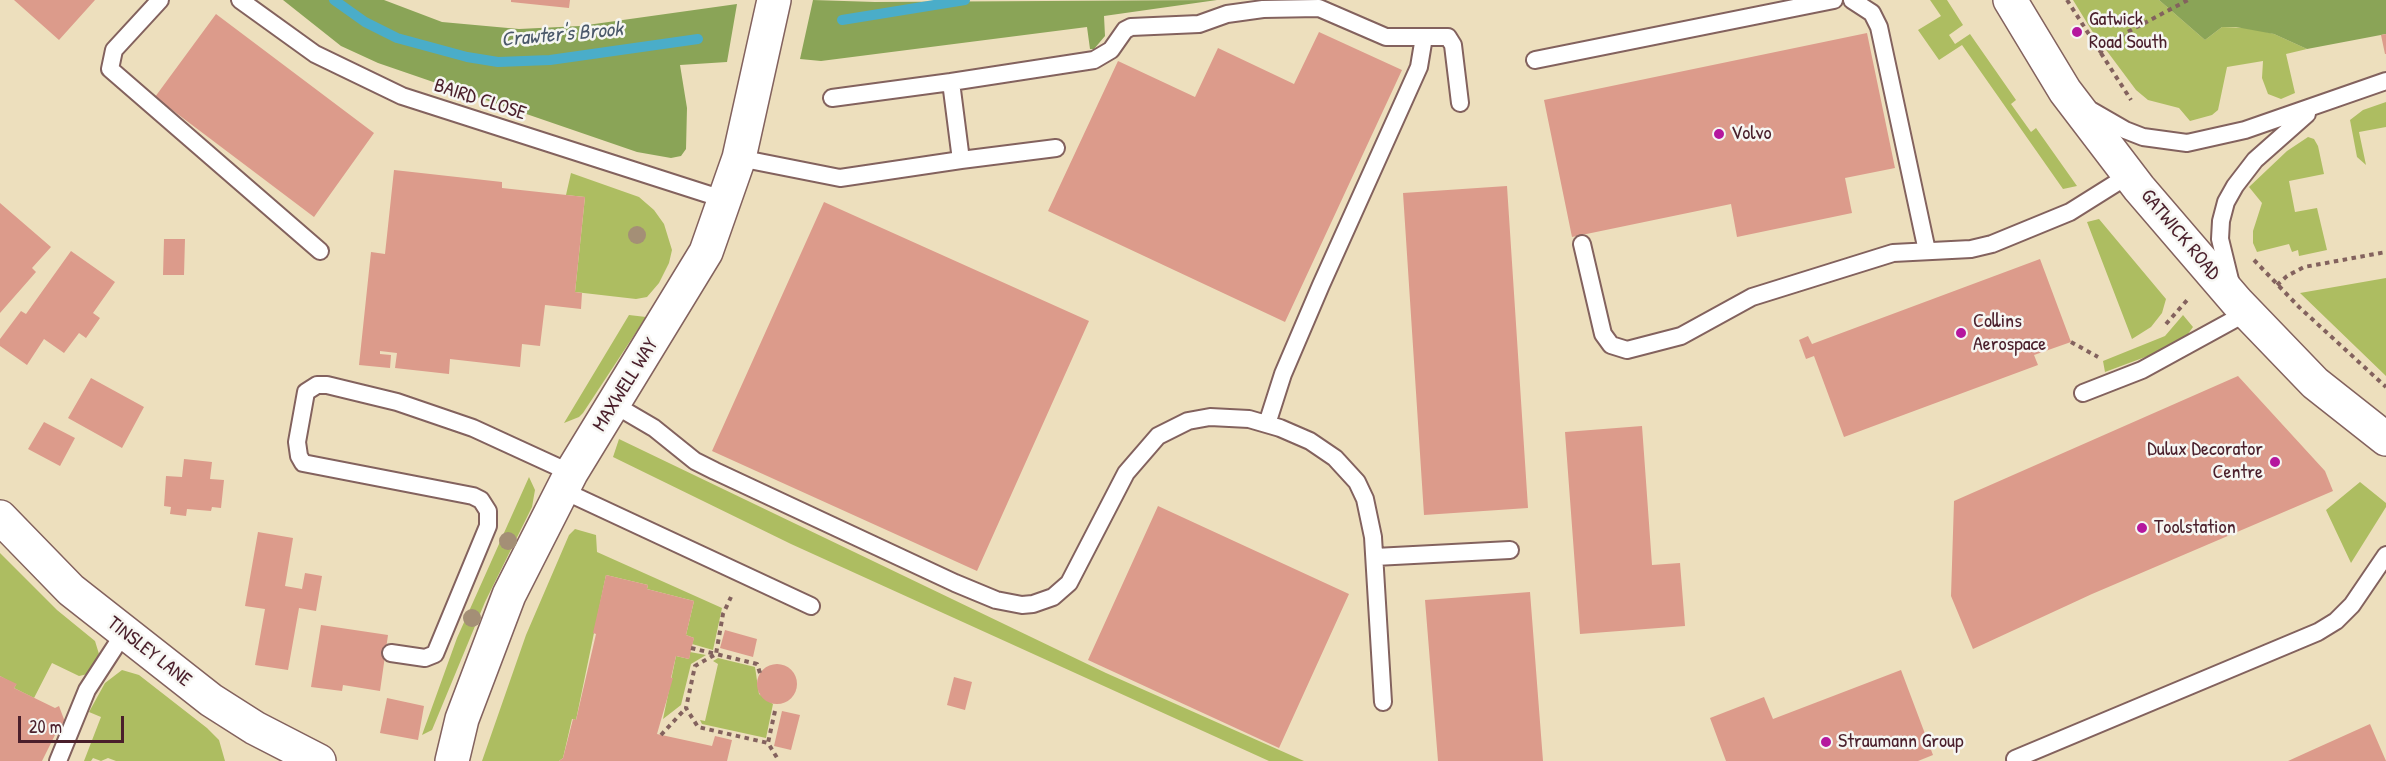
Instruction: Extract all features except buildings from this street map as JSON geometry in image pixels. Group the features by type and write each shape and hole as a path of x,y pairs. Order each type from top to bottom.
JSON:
{"street":[{"name":"MAXWELL WAY","path":"452,761 462,719 498,618 567,482 697,269 726,200 739,158 774,0"},
{"name":"GATWICK ROAD","path":"2010,0 2065,91 2129,175 2211,273 2241,308 2315,383 2386,439"},
{"name":"TINSLEY LANE","path":"0,517 50,571 270,750 319,761"}],"lane":[{"path":"160,0 114,50 110,60 110,69 320,251"},
{"name":"BAIRD CLOSE","path":"240,0 315,54 402,96 726,200"},
{"path":"1535,60 1834,0"},
{"path":"1852,0 1872,13 1879,27 1927,251"},
{"path":"832,98 1089,62 1108,52 1125,30 1131,27 1199,24 1250,10 1319,8 1378,35 1395,39 1444,37 1452,42 1460,103"},
{"path":"1267,424 1283,374 1419,67 1425,37"},
{"path":"2065,91 2097,115 2125,130 2165,142 2187,142 2230,135 2386,81"},
{"path":"951,82 961,160"},
{"path":"2083,393 2142,370 2241,308 2221,247 2220,229 2226,202 2255,160 2315,107"},
{"path":"739,158 840,178 1056,148"},
{"path":"1582,244 1603,334 1611,345 1623,350 1681,336 1752,297 1893,253 1978,248 2002,241 2070,212 2129,175"},
{"path":"391,653 425,658 435,654 485,534 489,521 488,511 481,500 473,496 303,463 297,453 297,442 306,392 317,385 327,385 397,402 473,428 567,482 742,575 811,606"},
{"path":"614,404 654,428 695,461 715,471 955,583 996,600 1022,605 1053,597 1069,583 1126,473 1158,436 1188,421 1210,417 1238,418 1267,424 1322,449 1351,474 1362,491 1369,510 1375,557 1383,702"},
{"path":"1375,557 1510,550"},
{"path":"2015,759 2318,632 2336,621 2352,605 2386,555"},
{"path":"57,761 87,690 124,633"}],"path":[{"path":"2067,0 2125,95 2137,104"},
{"path":"2098,53 2120,36 2188,0"},
{"path":"2277,285 2287,276 2304,267 2386,252"},
{"path":"2249,254 2277,285 2386,387"},
{"path":"2160,330 2211,273"},
{"path":"2071,342 2096,358 2105,354"},
{"path":"716,654 723,614 742,575"},
{"path":"691,648 757,664 760,673"},
{"path":"661,735 686,708 695,666 716,654"},
{"path":"686,708 698,727 724,735 768,743 780,761"},
{"path":"768,743 776,711"}],"green space":[{"path":"283,0 384,0 442,22 519,29 580,26 737,4 727,62 680,65 687,108 686,149 681,156 671,158 637,152 378,63 341,46"},
{"path":"813,0 875,2 1217,0 1104,16 1105,36 1094,49 1090,49 1087,27 821,61 800,59"},
{"path":"1930,0 1947,0 1963,25 1949,35 1955,44 1970,34 2016,100 2011,104 2031,132 2036,128 2077,186 2063,189 1962,45 1939,60 1918,30 1941,16"},
{"path":"2073,0 2159,0 2205,40 2222,27 2251,28 2274,34 2307,49 2286,54 2295,93 2281,99 2268,94 2262,78 2263,61 2227,67 2218,110 2212,115 2190,121 2179,108 2148,100 2136,90 2092,31"},
{"path":"2159,0 2386,0 2386,34 2307,49 2274,34 2236,27 2222,27 2205,40"},
{"path":"2386,102 2386,127 2359,132 2366,165 2357,157 2350,120 2363,110"},
{"path":"2308,137 2314,139 2318,146 2324,174 2289,181 2295,212 2317,208 2327,250 2299,256 2298,250 2292,252 2289,244 2257,252 2253,243 2253,231 2262,203 2249,187 2287,151"},
{"path":"571,173 639,197 654,210 664,224 672,250 669,263 659,283 647,297 636,299 575,292 585,197 566,195"},
{"path":"2099,219 2166,299 2162,313 2151,327 2132,339 2087,222"},
{"path":"2386,278 2386,376 2300,293"},
{"path":"629,315 646,317 583,413 564,423"},
{"path":"2183,315 2193,327 2185,338 2172,347 2105,372 2103,361 2165,336"},
{"path":"619,439 1106,673 1304,761 1269,761 791,544 613,457"},
{"path":"529,477 535,490 532,507 485,602 432,730 422,735 457,638"},
{"path":"2360,482 2386,503 2386,507 2351,563 2326,510"},
{"path":"575,529 596,535 597,552 722,608 713,650 692,644 694,638 686,635 694,601 647,589 648,585 606,575 576,720 572,719 563,758 559,761 482,761 526,635 569,535"},
{"path":"0,553 57,610 95,641 99,654 88,674 79,676 52,663 34,698 14,688 16,685 0,676"},
{"path":"690,652 706,655 691,664 681,705 663,719 676,656 689,659"},
{"path":"718,658 755,667 759,694 773,704 766,738 702,724 700,720 705,721 718,664 713,661"},
{"path":"122,670 139,675 207,728 219,740 225,761 116,761 108,758 101,761 93,758 91,761 84,761 101,717 89,712 105,683"}],"waterway":[{"name":"Crawter's Brook","path":"334,0 365,22 397,38 467,57 498,62 550,60 698,39"},
{"name":"Crawter's Brook","path":"842,20 965,0"}],"place":[{"name":"Gatwick Road South","path":"2077,32"},
{"name":"Volvo","path":"1719,134"},
{"name":"Collins Aerospace","path":"1961,333"},
{"name":"Dulux Decorator Centre","path":"2275,462"},
{"name":"Toolstation","path":"2142,528"},
{"name":"Straumann Group","path":"1826,742"}]}
